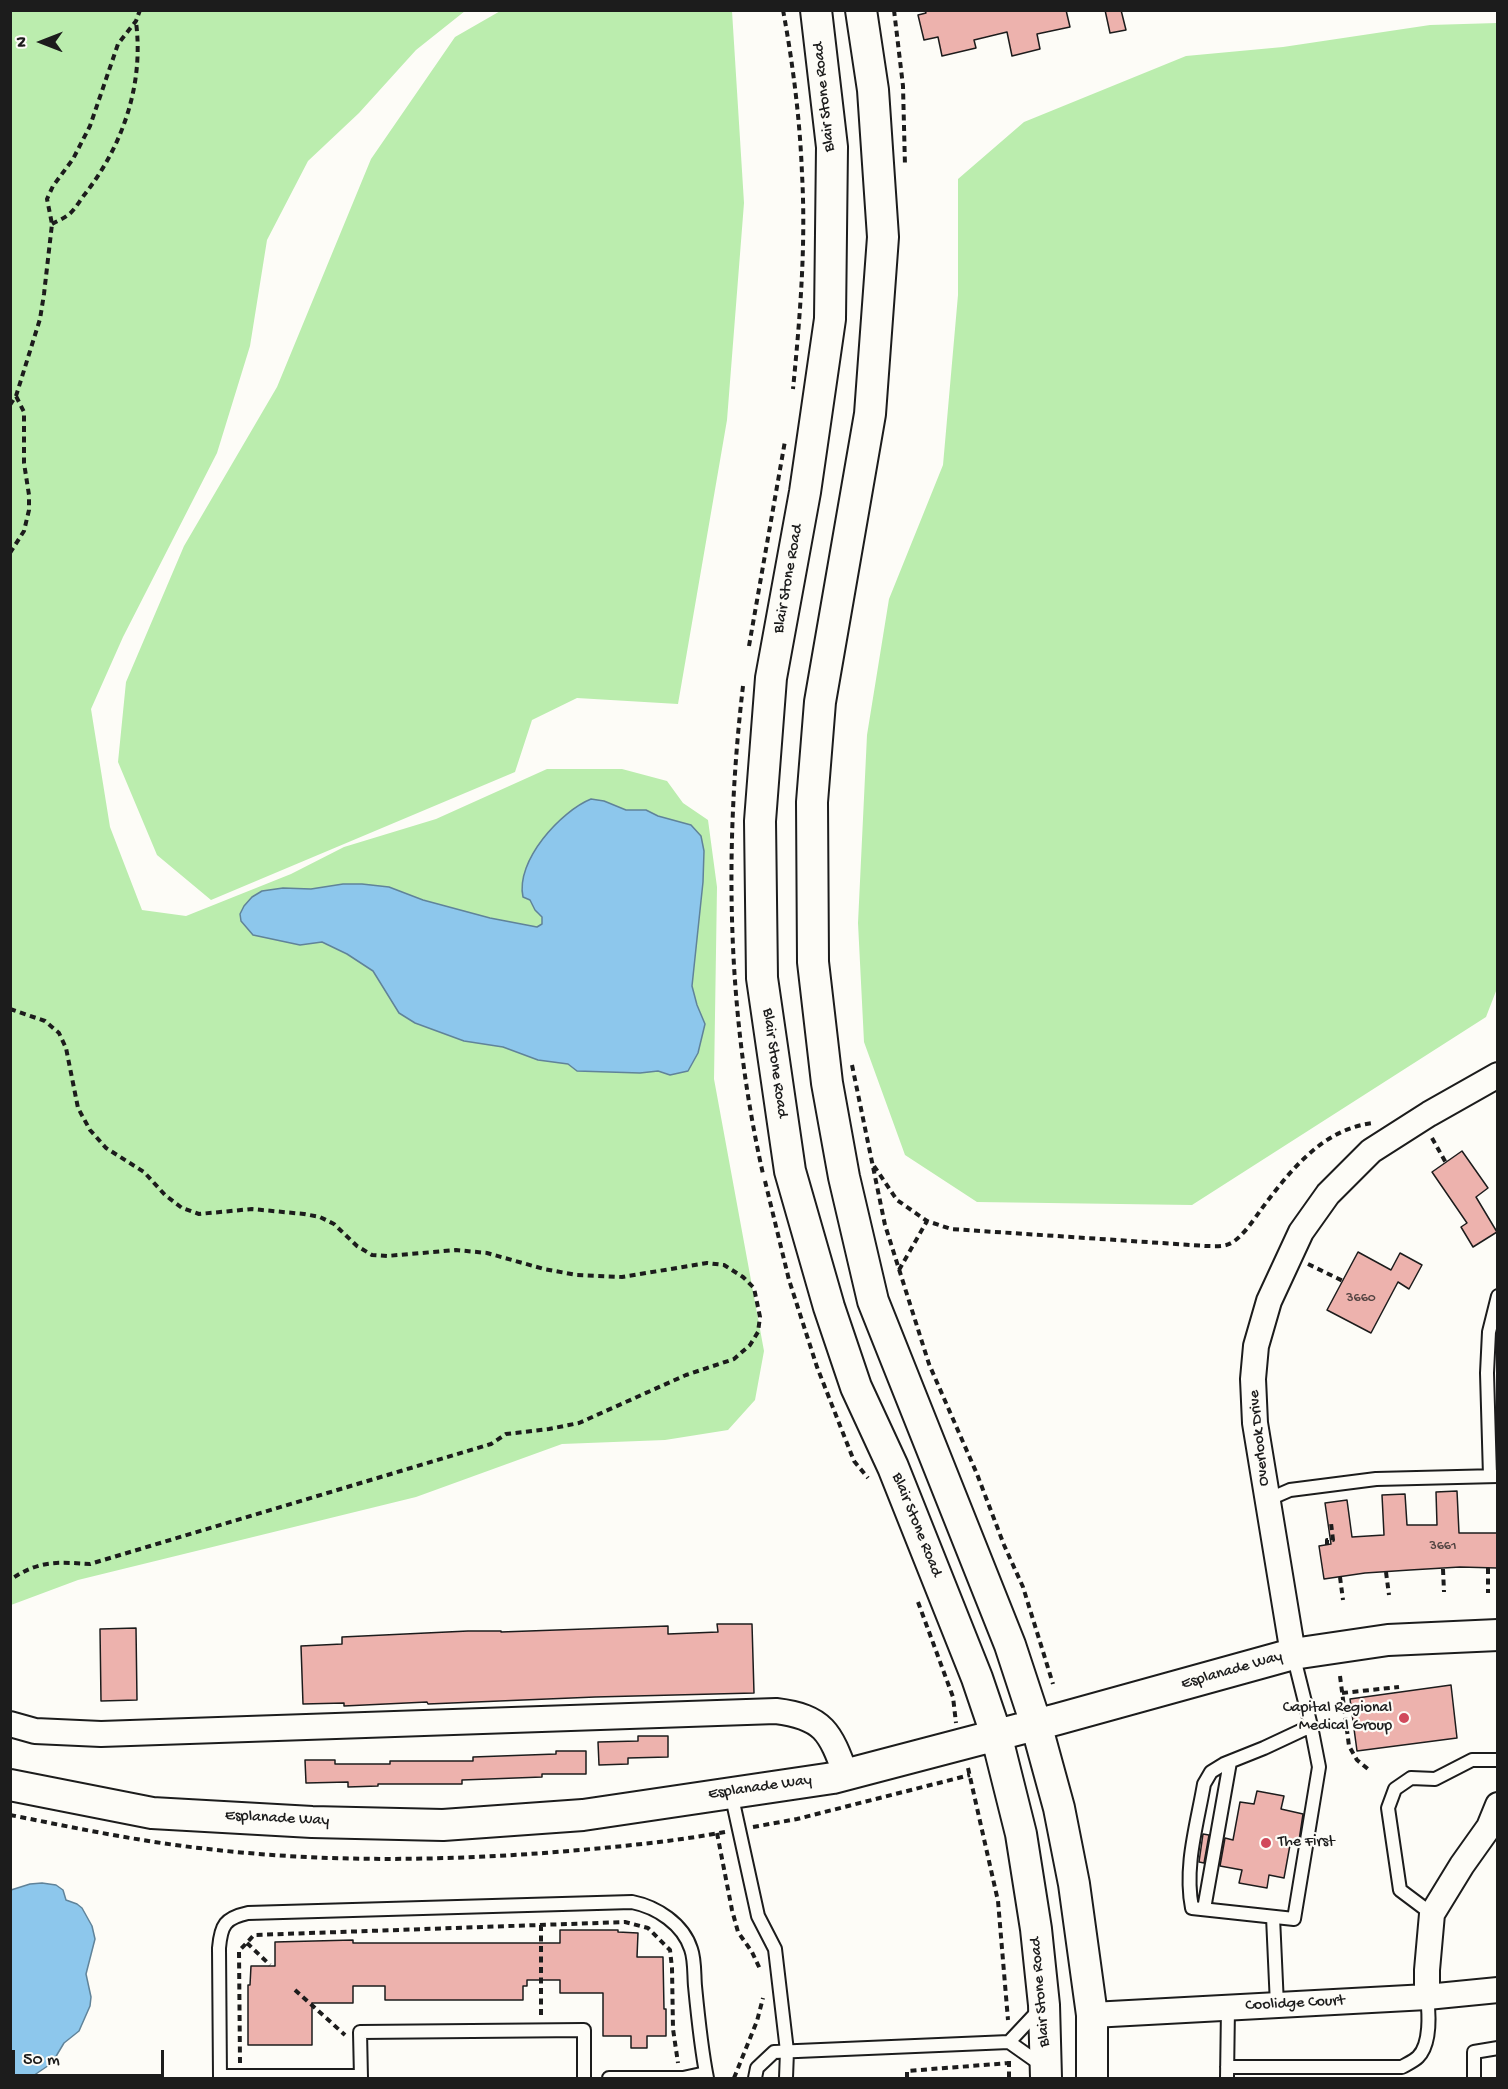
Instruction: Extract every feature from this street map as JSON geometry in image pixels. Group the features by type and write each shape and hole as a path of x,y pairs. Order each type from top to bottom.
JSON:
{"street":[{"name":"Blair Stone Road","path":"816,10 832,147 830,319 805,492 771,678 760,821 762,978 790,1171 829,1307 856,1387 898,1478 977,1678 996,1734 1021,1834 1044,2005 1047,2074"},
{"path":"861,10 873,90 882,237 870,414 820,702 812,802 813,962 827,1083 844,1177 873,1300 1010,1646 1036,1724 1059,1808 1074,1884 1092,2015 1092,2079"},
{"name":"Overlook Drive","path":"1293,1654 1255,1423 1253,1379 1256,1346 1269,1301 1301,1232 1328,1194 1371,1151 1497,1075"},
{"name":"Esplanade Way","path":"10,1785 152,1813 312,1822 443,1825 584,1815 846,1774 1293,1654 1388,1640 1497,1635"},
{"path":"10,1724 35,1731 101,1734 776,1711 811,1719 824,1729 835,1744 846,1774"},
{"path":"1427,1997 1432,1914 1489,1827 1497,1805"},
{"path":"1038,1951 1077,2008 1092,2015"},
{"name":"Coolidge Court","path":"1092,2015 1427,1997 1497,1990"}],"lane":[{"path":"1267,1500 1290,1490 1376,1479 1494,1476 1488,1356 1489,1332 1497,1296"},
{"path":"1198,1909 1294,1919 1319,1767 1293,1654"},
{"path":"1198,1909 1188,1888 1189,1867 1204,1784 1211,1772 1311,1726"},
{"path":"1432,1914 1400,1890 1389,1808 1395,1790 1412,1778 1435,1779 1472,1760 1497,1760"},
{"path":"1198,1909 1230,1762"},
{"path":"731,1792 758,1916 775,1949 787,2051 786,2079"},
{"path":"584,2079 584,2030 360,2032 361,2078 240,2076 220,2078 219,1948 221,1929 235,1916 248,1913 632,1902 646,1905 664,1915 680,1929 691,1949 706,2076 609,2079"},
{"path":"1273,1917 1277,2005"},
{"path":"1228,2008 1227,2073 1271,2067 1402,2073 1419,2057 1427,2037 1427,1997"},
{"path":"1009,2042 1044,2005"},
{"path":"755,2079 757,2068 774,2052 1009,2042 1047,2074"},
{"path":"1474,2079 1474,2052 1497,2048"},
{"path":"1271,2067 1284,2079"}],"path":[{"path":"10,405 16,396 40,320 52,224 47,199 53,186 73,159 90,126 118,44 136,21 140,10"},
{"path":"894,10 903,86 905,175"},
{"path":"52,224 69,214 100,175 114,149 130,110 135,84 139,44 136,21"},
{"path":"10,553 24,531 29,502 24,463 24,412 16,396"},
{"path":"10,1009 45,1020 59,1032 66,1048 78,1108 90,1130 106,1148 144,1172 165,1195 182,1208 199,1215 252,1209 312,1215 334,1224 357,1246 372,1255 387,1256 456,1250 487,1253 544,1269 577,1275 622,1277 707,1263 724,1265 743,1277 754,1288 760,1317 758,1332 750,1345 734,1359 686,1375 579,1422 549,1429 506,1434 491,1444 90,1564 55,1562 36,1565 10,1580"},
{"path":"851,1061 885,1225 929,1364 1023,1587 1053,1684"},
{"path":"872,1162 897,1200 927,1221 951,1229 1206,1246 1228,1244 1248,1228 1280,1184 1306,1155 1335,1136 1358,1125 1380,1122"},
{"path":"1432,1138 1446,1163"},
{"path":"899,1271 927,1221"},
{"path":"1308,1264 1343,1281"},
{"path":"1327,1545 1327,1540 1333,1540 1331,1523"},
{"path":"1488,1568 1488,1593"},
{"path":"1443,1569 1443,1592"},
{"path":"1386,1572 1389,1595"},
{"path":"1340,1577 1343,1600"},
{"path":"1340,1676 1349,1746 1357,1760 1368,1769"},
{"path":"1342,1694 1399,1687"},
{"path":"717,1833 738,1932 752,1952 761,1971"},
{"path":"240,2076 239,1951 254,1935 625,1922 648,1928 670,1950 673,2029 677,2059 683,2078"},
{"path":"541,1925 541,2030"},
{"path":"247,1942 270,1965"},
{"path":"295,1990 361,2050"},
{"path":"734,2079 757,2021 764,1996"},
{"path":"907,2079 907,2071 1009,2063"}],"green space":[{"path":"502,10 732,11 744,203 727,420 678,704 577,698 532,720 515,772 211,900 157,855 118,762 126,682 184,546 277,387 371,159 455,37"},
{"path":"11,11 465,11 416,50 359,113 308,161 267,240 250,346 217,453 123,637 91,709 110,827 142,910 186,916 291,874 344,847 436,819 547,769 622,769 667,781 683,803 708,820 717,887 714,1079 764,1351 755,1400 728,1430 665,1440 562,1444 416,1497 78,1580 11,1605"},
{"path":"1497,23 1498,986 1486,1017 1192,1205 977,1202 905,1155 864,1042 858,923 867,735 889,599 943,465 958,295 958,179 1024,122 1186,56 1283,47 1430,25"}],"water":[{"path":"591,799 604,801 626,810 646,810 658,816 691,825 701,836 704,851 703,882 692,986 705,1024 698,1053 688,1071 670,1075 658,1071 640,1073 577,1071 568,1064 538,1060 503,1047 464,1041 415,1023 399,1013 373,971 347,954 322,942 300,945 253,935 241,921 240,914 244,906 262,891 362,884 389,887 423,900 490,918 537,927 542,924 542,917 530,900 523,897 522,883 526,868 533,853 554,826 579,805"},
{"path":"42,1883 56,1885 63,1890 66,1900 82,1908 92,1926 95,1939 86,1974 91,1997 90,2006 79,2031 64,2043 52,2063 30,2078 11,2078 11,1890"}],"building":[{"path":"925,10 1066,10 1070,27 1037,34 1040,49 1012,56 1007,32 974,40 976,48 942,56 938,37 924,40 918,15 926,13"},
{"path":"1105,10 1121,10 1126,30 1110,33"},
{"path":"1462,1151 1488,1188 1476,1197 1497,1232 1473,1247 1461,1227 1467,1223 1432,1172"},
{"path":"1358,1252 1391,1270 1400,1253 1422,1265 1409,1289 1398,1282 1371,1333 1327,1310"},
{"path":"1457,1491 1459,1533 1497,1533 1497,1568 1460,1567 1410,1570 1324,1579 1319,1546 1331,1544 1325,1503 1347,1500 1352,1537 1384,1535 1382,1495 1405,1494 1407,1525 1437,1525 1436,1492"},
{"path":"717,1624 752,1624 754,1693 428,1704 427,1702 344,1706 344,1703 303,1704 301,1646 342,1644 342,1637 668,1626 668,1634 718,1632"},
{"path":"136,1628 137,1700 101,1701 100,1629"},
{"name":"Capital Regional Medical Group","path":"1451,1685 1457,1738 1357,1751 1350,1699"},
{"path":"638,1736 668,1736 668,1757 628,1758 628,1764 599,1765 598,1742 638,1741"},
{"path":"556,1751 586,1751 586,1774 542,1774 542,1777 462,1780 462,1784 378,1784 378,1786 348,1787 348,1782 306,1783 305,1760 335,1760 335,1764 390,1764 390,1761 473,1761 473,1757 556,1754"},
{"name":"The First","path":"1257,1791 1284,1796 1281,1809 1303,1814 1298,1847 1290,1845 1284,1878 1269,1875 1267,1888 1239,1883 1242,1870 1220,1866 1225,1838 1233,1840 1240,1802 1254,1804"},
{"path":"1203,1834 1209,1835 1204,1863 1199,1862"},
{"path":"560,1930 618,1930 618,1932 638,1933 637,1957 663,1957 666,2036 647,2036 647,2048 631,2048 631,2036 603,2036 603,1993 560,1993 560,1980 527,1980 527,1986 523,1986 523,2000 385,2000 385,1986 353,1986 353,2003 312,2003 312,2045 248,2045 248,1985 250,1985 251,1966 275,1966 275,1942 353,1940 353,1943 560,1943"}],"place":[{"name":"Capital Regional Medical Group","path":"1404,1718"},
{"name":"The First","path":"1266,1843"}]}
